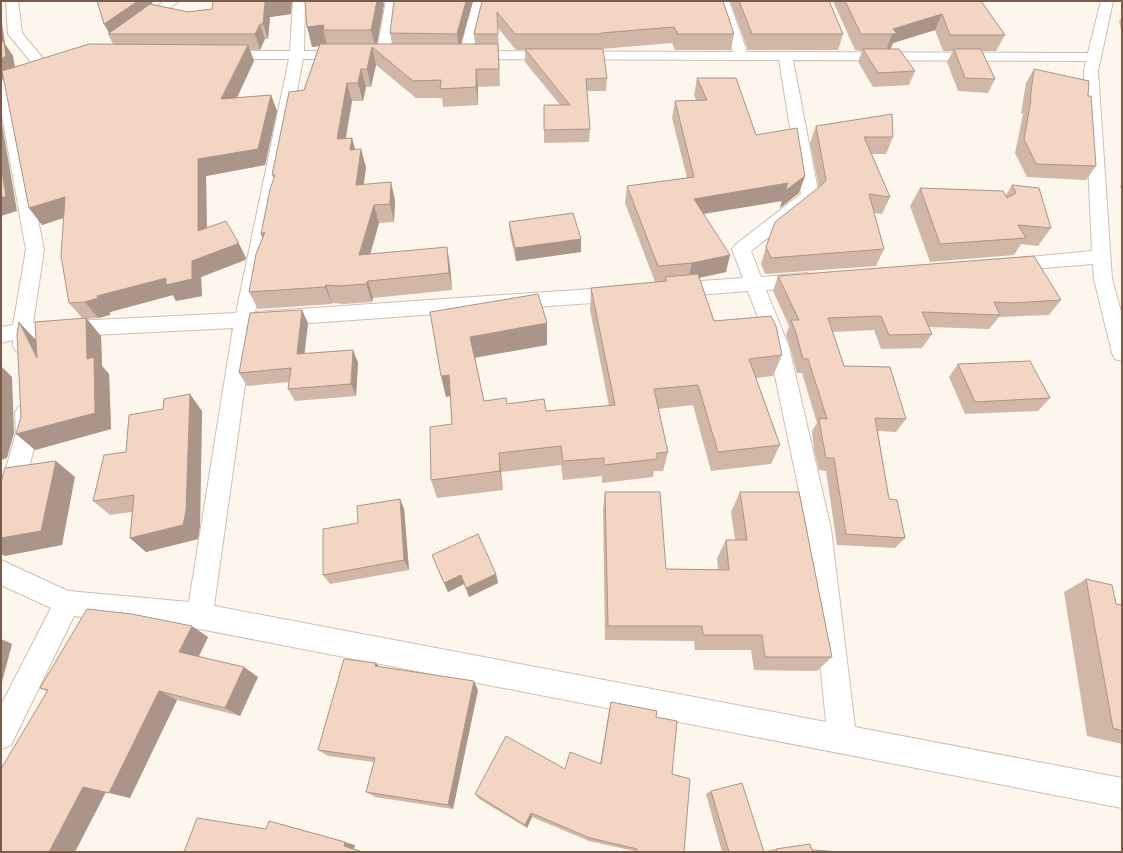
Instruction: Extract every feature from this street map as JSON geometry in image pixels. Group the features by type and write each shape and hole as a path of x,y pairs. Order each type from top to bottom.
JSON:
{"street":[{"path":"2,85 33,68 39,62 15,34 12,1"},
{"path":"128,32 173,1"},
{"path":"200,616 244,320 297,54 299,1"},
{"path":"383,55 392,1"},
{"path":"466,55 479,1"},
{"path":"723,1 741,56"},
{"path":"1107,1 1091,71 1104,279 1121,344"},
{"path":"843,43 849,56"},
{"path":"204,55 398,55"},
{"path":"451,55 1094,58"},
{"path":"785,56 810,196 741,249 779,347 819,528 842,740"},
{"path":"2,85 46,71"},
{"path":"2,85 35,250 22,331 24,362"},
{"path":"992,266 1102,257"},
{"path":"659,291 826,279"},
{"path":"1,335 22,331 244,320 635,293"},
{"path":"1,528 27,432 25,394"},
{"path":"1,572 67,603 200,616 1122,793"},
{"path":"1,735 67,603"}],"building":[{"path":"97,1 138,1 104,24"},
{"path":"213,1 273,1 265,2 263,24 260,24 255,34 108,34 150,4 188,12 212,9"},
{"path":"305,1 377,1 371,30 323,30 324,25 307,27"},
{"path":"394,1 466,1 457,34 390,33"},
{"path":"482,1 723,1 734,34 678,34 674,27 601,34 515,34 497,12 498,34 474,34"},
{"path":"739,1 829,1 843,34 752,34"},
{"path":"845,1 981,1 1005,35 950,35 942,14 893,29 897,33 861,34"},
{"path":"1,42 4,42 6,56 1,59"},
{"path":"89,44 248,45 221,99 271,95 258,149 198,159 198,231 226,221 238,242 237,244 192,261 192,279 166,285 166,278 97,296 98,298 85,302 69,303 61,256 65,197 29,208 2,71"},
{"path":"320,44 498,44 499,69 476,69 476,87 440,89 441,80 413,81 372,47 367,69 361,69 358,83 347,83 337,139 352,138 350,150 361,149 356,185 391,182 390,204 374,205 359,255 447,247 449,273 368,281 366,284 338,286 326,285 325,287 249,292 256,254 265,232 261,234 270,189 275,175 272,175 289,92 304,90"},
{"path":"525,49 603,49 607,78 586,79 590,129 544,130 544,105 570,105"},
{"path":"863,49 899,49 915,71 878,73"},
{"path":"954,49 981,49 995,79 965,78"},
{"path":"1034,69 1089,81 1088,96 1091,96 1096,166 1036,164 1024,139 1031,100"},
{"path":"697,78 736,78 756,135 797,128 805,176 785,191 788,183 694,199 730,255 692,263 658,266 627,186 694,177 675,101 707,100"},
{"path":"892,114 893,137 864,137 890,197 869,194 884,249 771,258 766,247 775,222 826,180 816,126"},
{"path":"1,166 6,196 1,198"},
{"path":"1012,185 1039,188 1051,228 1018,225 1026,238 940,244 920,188 1003,191 1007,198 1016,193"},
{"path":"573,213 581,239 515,248 509,222"},
{"path":"1034,256 1061,300 1013,303 994,302 1000,315 922,312 932,334 889,335 881,316 828,318 844,366 890,367 906,419 875,418 889,499 897,500 905,538 846,534 834,458 826,458 819,418 827,419 808,359 803,359 791,320 799,320 778,276"},
{"path":"698,274 714,321 771,316 776,326 782,355 749,359 780,445 718,452 698,385 654,389 668,452 657,453 657,459 604,465 604,458 563,461 561,446 499,453 500,471 431,480 430,427 452,424 449,375 441,376 430,312 538,294 547,323 470,337 484,401 506,398 507,404 544,399 546,411 615,405 591,288 667,281 665,277"},
{"path":"302,310 297,354 353,350 351,384 288,389 291,368 239,373 250,313"},
{"path":"86,318 87,359 94,357 95,413 16,434 21,417 17,334 19,322 37,358 35,322"},
{"path":"1030,361 1050,398 975,402 958,364"},
{"path":"190,394 186,511 183,525 130,538 134,495 93,501 104,455 126,452 129,415 163,409 164,399"},
{"path":"56,461 41,531 1,538 1,482 5,468"},
{"path":"605,492 660,492 666,569 729,570 726,540 747,540 740,492 799,492 832,657 765,657 762,635 703,635 702,626 608,626"},
{"path":"400,499 404,560 323,575 323,529 358,523 357,506"},
{"path":"478,534 496,574 466,588 461,575 444,583 432,555"},
{"path":"1086,579 1112,585 1116,604 1122,605 1122,731 1113,728"},
{"path":"87,609 132,614 192,626 179,652 244,667 225,708 159,691 109,793 83,787 49,852 1,852 1,769 48,690 40,688"},
{"path":"344,659 376,663 375,666 474,681 448,805 366,792 375,758 318,750"},
{"path":"611,702 657,711 656,717 677,721 672,774 690,779 684,852 637,852 637,849 590,838 531,813 525,825 475,794 506,736 565,769 570,752 601,764"},
{"path":"742,783 764,852 729,852 711,791"},
{"path":"197,818 266,829 269,821 345,842 344,846 362,852 184,852"},
{"path":"810,844 812,850 842,852 777,852 776,849"}]}
